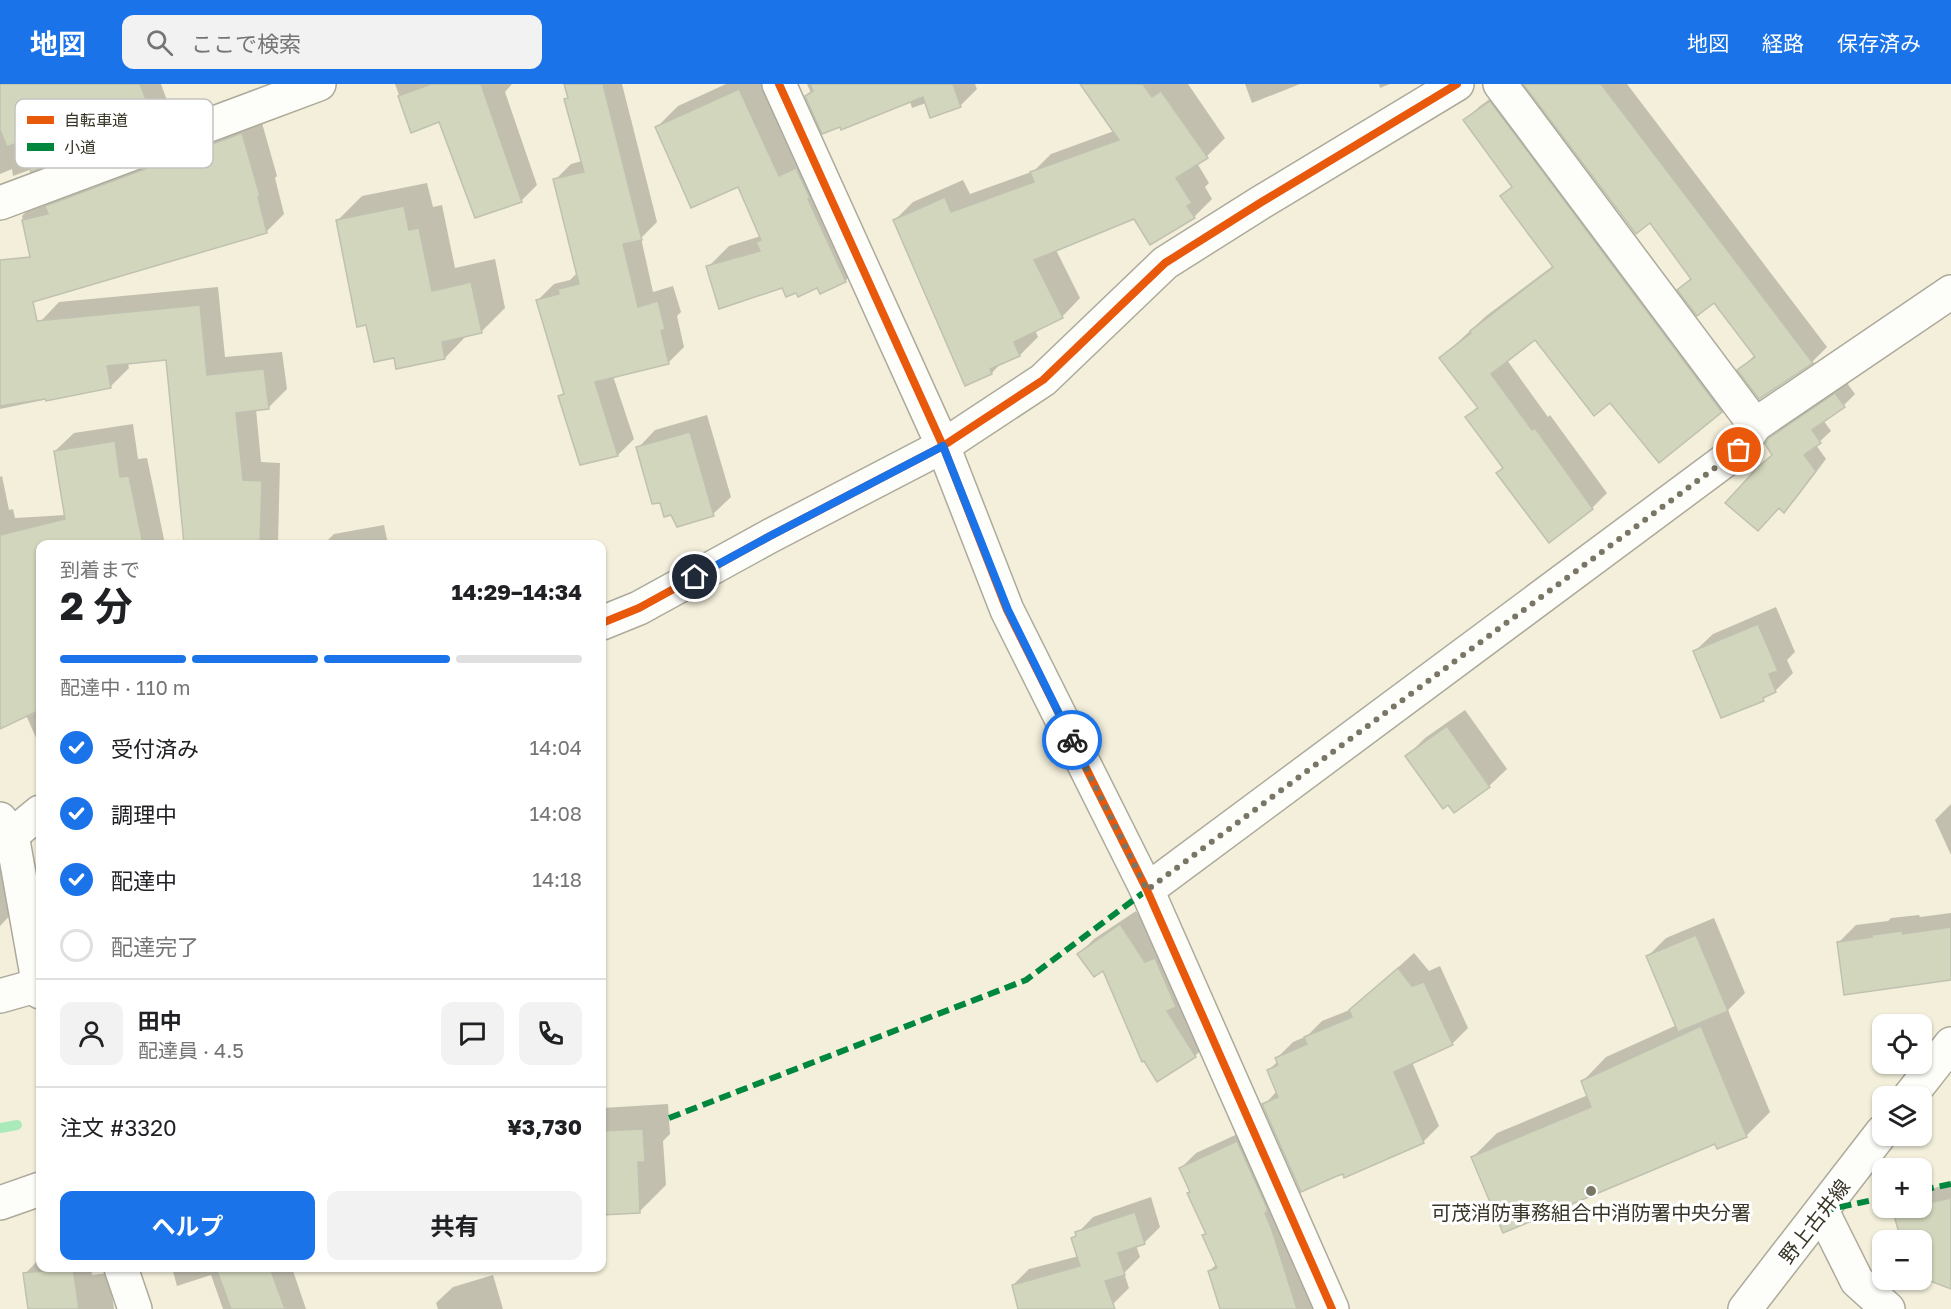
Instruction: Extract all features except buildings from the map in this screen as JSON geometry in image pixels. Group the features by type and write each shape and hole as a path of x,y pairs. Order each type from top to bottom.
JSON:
{"street":[{"path":"213,123 319,84"},
{"path":"779,84 943,446 1008,610 1147,890 1332,1309"},
{"path":"606,621 639,608 770,536 943,446 1043,380 1165,263 1457,84"},
{"path":"1500,84 1755,425"},
{"path":"0,202 92,168"},
{"path":"1147,890 1739,450 1755,425 1951,292"},
{"path":"36,814 6,827 36,969"},
{"path":"0,996 36,989"},
{"path":"1918,1086 1951,1044"},
{"name":"野上古井線","path":"1746,1309 1872,1145"},
{"path":"0,1203 36,1190"},
{"path":"1822,1211 1857,1281 1888,1309"},
{"path":"122,1272 135,1309"}],"waterway":[{"path":"0,1128 17,1125"}],"marked path":[{"path":"669,1118 1026,980 1147,890"},
{"path":"1932,1188 1951,1184"},
{"path":"1822,1211 1872,1200"}],"cycle path":[{"path":"779,84 943,446 1007,610 1147,890 1332,1309"},
{"path":"606,621 639,608 770,536 943,446 1043,380 1165,263 1457,84"}],"way so far":[{"path":"1072,740 1147,890 1739,450"}],"place":[{"name":"可茂消防事務組合中消防署中央分署","path":"1591,1191"}],"route":[{"path":"695,577 943,446 1008,610 1072,740"}]}
